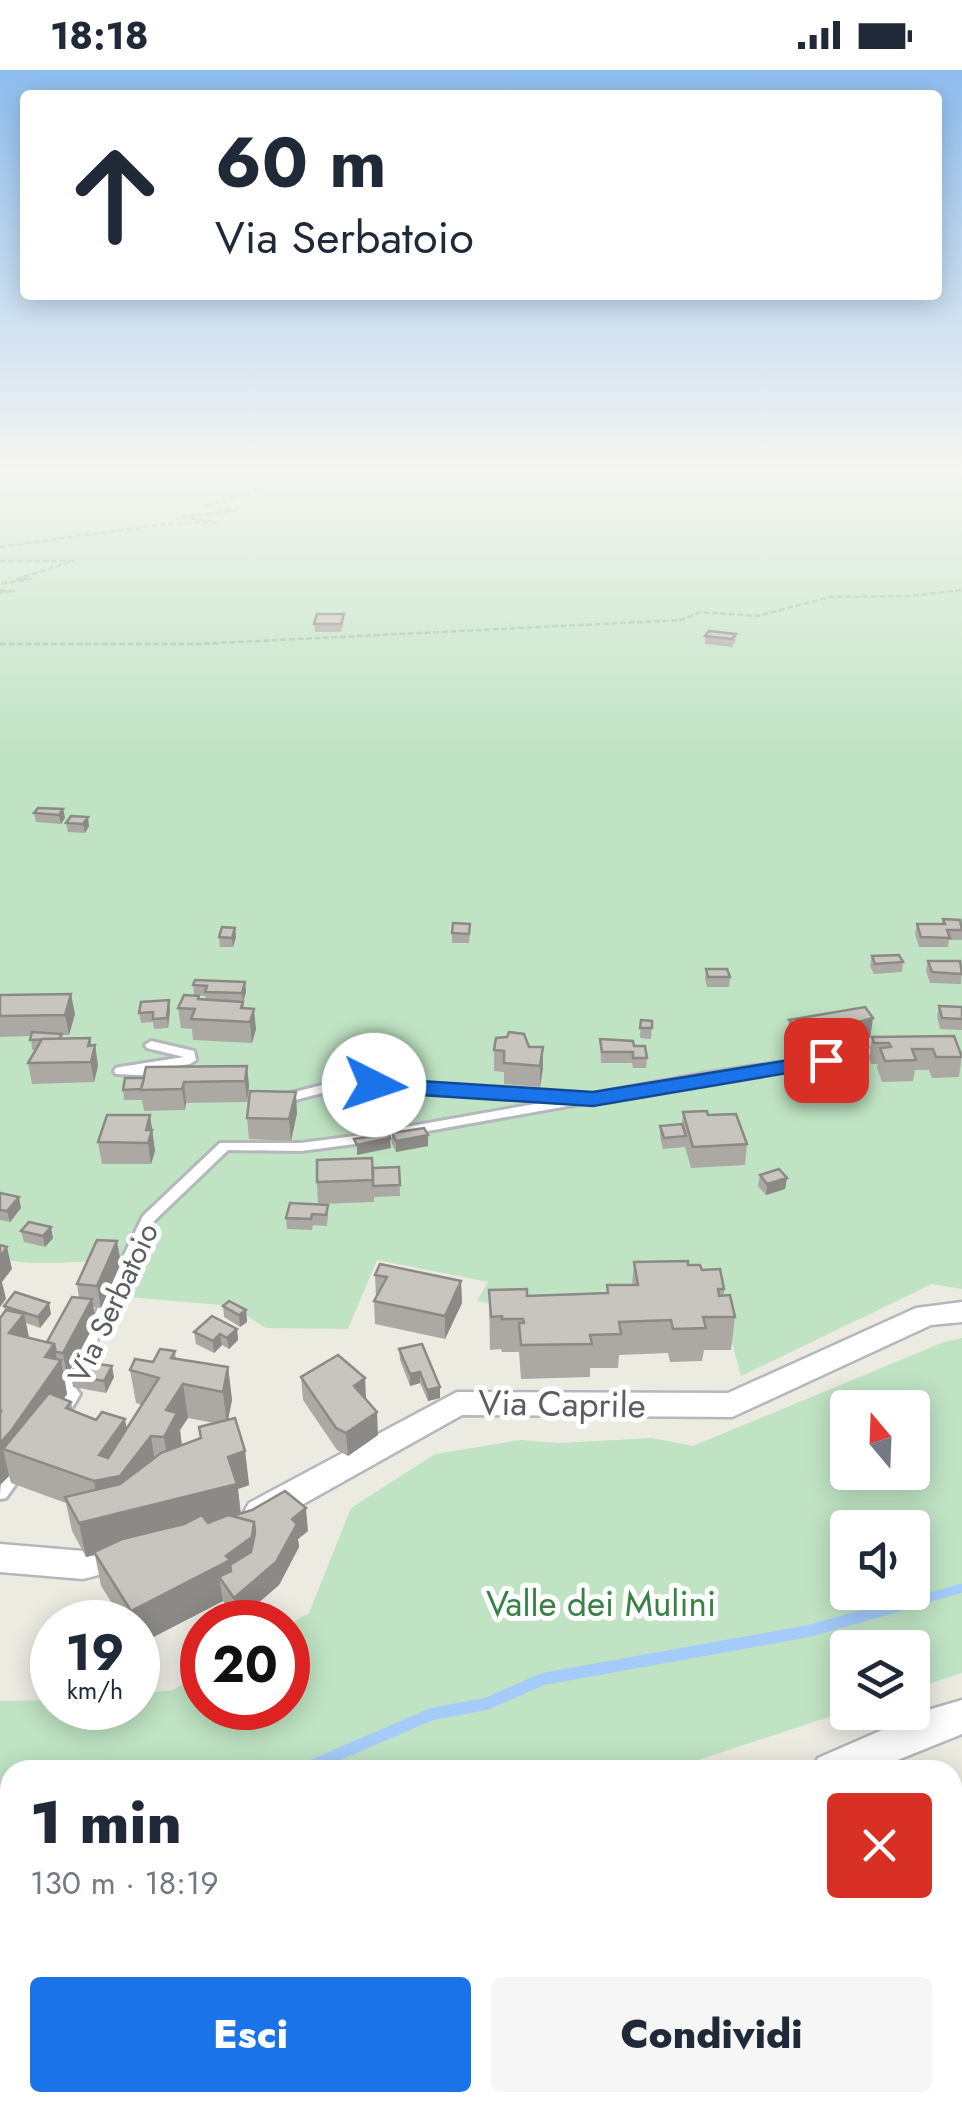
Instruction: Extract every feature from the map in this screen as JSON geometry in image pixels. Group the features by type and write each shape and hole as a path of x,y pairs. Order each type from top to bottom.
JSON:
{"street":[{"name":"Via Caprile","path":"234,1526 457,1403 732,1405 926,1315 962,1312"},
{"path":"0,1558 82,1565 160,1547"},
{"path":"854,1760 940,1722 962,1718"}],"lane":[{"path":"151,1045 190,1054 190,1060 120,1072 198,1072"},
{"name":"Via Serbatoio","path":"49,1426 72,1394 67,1388 148,1219 225,1146 301,1147 355,1140 708,1077 900,1049"},
{"path":"276,1101 342,1084 593,1099"},
{"path":"0,1493 26,1458"}],"path":[{"path":"0,584 32,579 17,578 50,567"},
{"path":"0,644 32,647 126,642 158,646 349,634 387,636 432,630 550,628 681,620 700,612 758,616 830,598 962,590"}],"green space":[{"path":"0,567 962,567 962,1289 932,1284 741,1376 717,1287 548,1316 477,1301 488,1282 377,1260 348,1329 266,1328 231,1306 118,1296 130,1261 30,1263 0,1258"},
{"name":"Valle dei Mulini","path":"962,1338 962,1673 930,1683 930,1630 830,1630 830,1717 698,1760 0,1760 0,1701 30,1700 30,1730 160,1730 160,1691 180,1686 180,1730 310,1730 310,1610 351,1508 435,1454 521,1440 559,1443 651,1438 693,1446 944,1342"}],"building":[{"path":"317,614 344,614 341,624 314,624"},
{"path":"709,631 736,634 732,639 705,636"},
{"path":"38,808 63,809 59,815 34,813"},
{"path":"71,816 88,817 83,824 66,823"},
{"path":"943,919 960,920 962,930 947,930 950,938 921,937 917,924 945,924"},
{"path":"453,923 470,924 469,934 452,933"},
{"path":"222,927 235,928 232,938 219,937"},
{"path":"899,955 903,962 875,964 872,956"},
{"path":"928,961 960,961 962,974 932,972"},
{"path":"706,969 727,969 730,977 708,977"},
{"path":"195,980 245,982 242,993 205,992 207,986 193,985"},
{"path":"71,994 65,1015 0,1016 0,995"},
{"path":"184,995 243,1002 241,1008 254,1009 250,1022 191,1019 195,1009 178,1008"},
{"path":"169,1000 167,1018 153,1019 153,1012 139,1013 141,1002"},
{"path":"939,1006 962,1007 962,1019 942,1018"},
{"path":"865,1007 873,1018 802,1037 789,1020"},
{"path":"641,1020 652,1021 652,1028 640,1028"},
{"path":"32,1032 62,1034 59,1039 30,1040"},
{"path":"509,1032 524,1034 529,1047 543,1047 540,1066 504,1063 504,1051 494,1050 496,1038 507,1037"},
{"path":"954,1036 962,1057 936,1057 933,1049 912,1049 916,1060 885,1061 880,1048 891,1047 889,1043 874,1043 872,1037"},
{"path":"90,1038 88,1046 95,1045 91,1062 28,1063 42,1039"},
{"path":"600,1039 633,1041 634,1046 645,1046 647,1058 633,1058 633,1052 602,1052"},
{"path":"247,1066 245,1081 184,1082 182,1089 141,1090 146,1067"},
{"path":"125,1078 144,1078 141,1089 123,1090"},
{"path":"250,1091 296,1092 289,1119 247,1118"},
{"path":"707,1111 708,1115 736,1114 747,1144 693,1147 683,1112"},
{"path":"107,1115 150,1115 146,1130 152,1130 148,1143 98,1142"},
{"path":"682,1124 686,1136 664,1138 660,1126"},
{"path":"424,1128 428,1135 396,1141 392,1133"},
{"path":"389,1133 390,1138 357,1145 354,1139"},
{"path":"372,1158 373,1180 317,1182 317,1160"},
{"path":"399,1167 400,1185 373,1186 373,1168"},
{"path":"779,1169 787,1178 767,1184 760,1175"},
{"path":"0,1193 19,1197 7,1211 0,1210"},
{"path":"290,1203 328,1205 326,1215 286,1218"},
{"path":"29,1222 51,1227 43,1236 21,1231"},
{"path":"97,1240 117,1241 97,1286 77,1284"},
{"path":"688,1261 688,1265 700,1265 702,1270 720,1269 724,1289 718,1289 719,1296 730,1295 735,1317 703,1317 706,1328 673,1329 671,1320 619,1322 621,1334 590,1335 592,1344 521,1345 519,1323 524,1323 523,1319 491,1317 489,1290 527,1289 527,1296 608,1293 607,1285 638,1285 634,1262"},
{"path":"380,1264 461,1281 445,1316 374,1301 387,1277 375,1275"},
{"path":"15,1292 49,1303 38,1317 4,1306"},
{"path":"72,1297 92,1299 63,1353 56,1352 54,1344 47,1342"},
{"path":"229,1301 246,1310 239,1315 223,1306"},
{"path":"6,1310 24,1314 9,1333 54,1344 45,1357 61,1360 0,1443 0,1318"},
{"path":"212,1316 237,1329 227,1338 220,1334 213,1341 194,1332"},
{"path":"422,1344 440,1387 427,1390 420,1372 410,1374 399,1349"},
{"path":"160,1349 175,1351 171,1358 228,1367 223,1392 183,1384 166,1410 177,1413 164,1437 151,1436 120,1476 94,1481 3,1449 49,1393 71,1402 66,1408 96,1420 102,1412 125,1419 99,1455 108,1458 159,1378 130,1370 135,1359 153,1362"},
{"path":"338,1355 365,1378 354,1386 377,1412 346,1433 336,1428 301,1377"},
{"path":"77,1361 112,1366 104,1381 71,1375"},
{"path":"235,1418 245,1451 228,1457 237,1484 79,1523 65,1497 120,1484 161,1453 201,1438 199,1427"},
{"path":"285,1491 306,1508 292,1519 297,1524 276,1562 234,1598 219,1577 251,1552 255,1533 254,1522 232,1516 252,1510"},
{"path":"202,1515 208,1523 228,1515 254,1522 252,1537 226,1556 230,1560 152,1600 124,1600 94,1552 122,1539 184,1524"}],"waterway":[{"path":"930,1597 962,1588"},
{"path":"325,1760 432,1714 486,1704 543,1679 809,1631 883,1610"}],"route":[{"path":"374,1085 593,1099 826,1060"}]}
